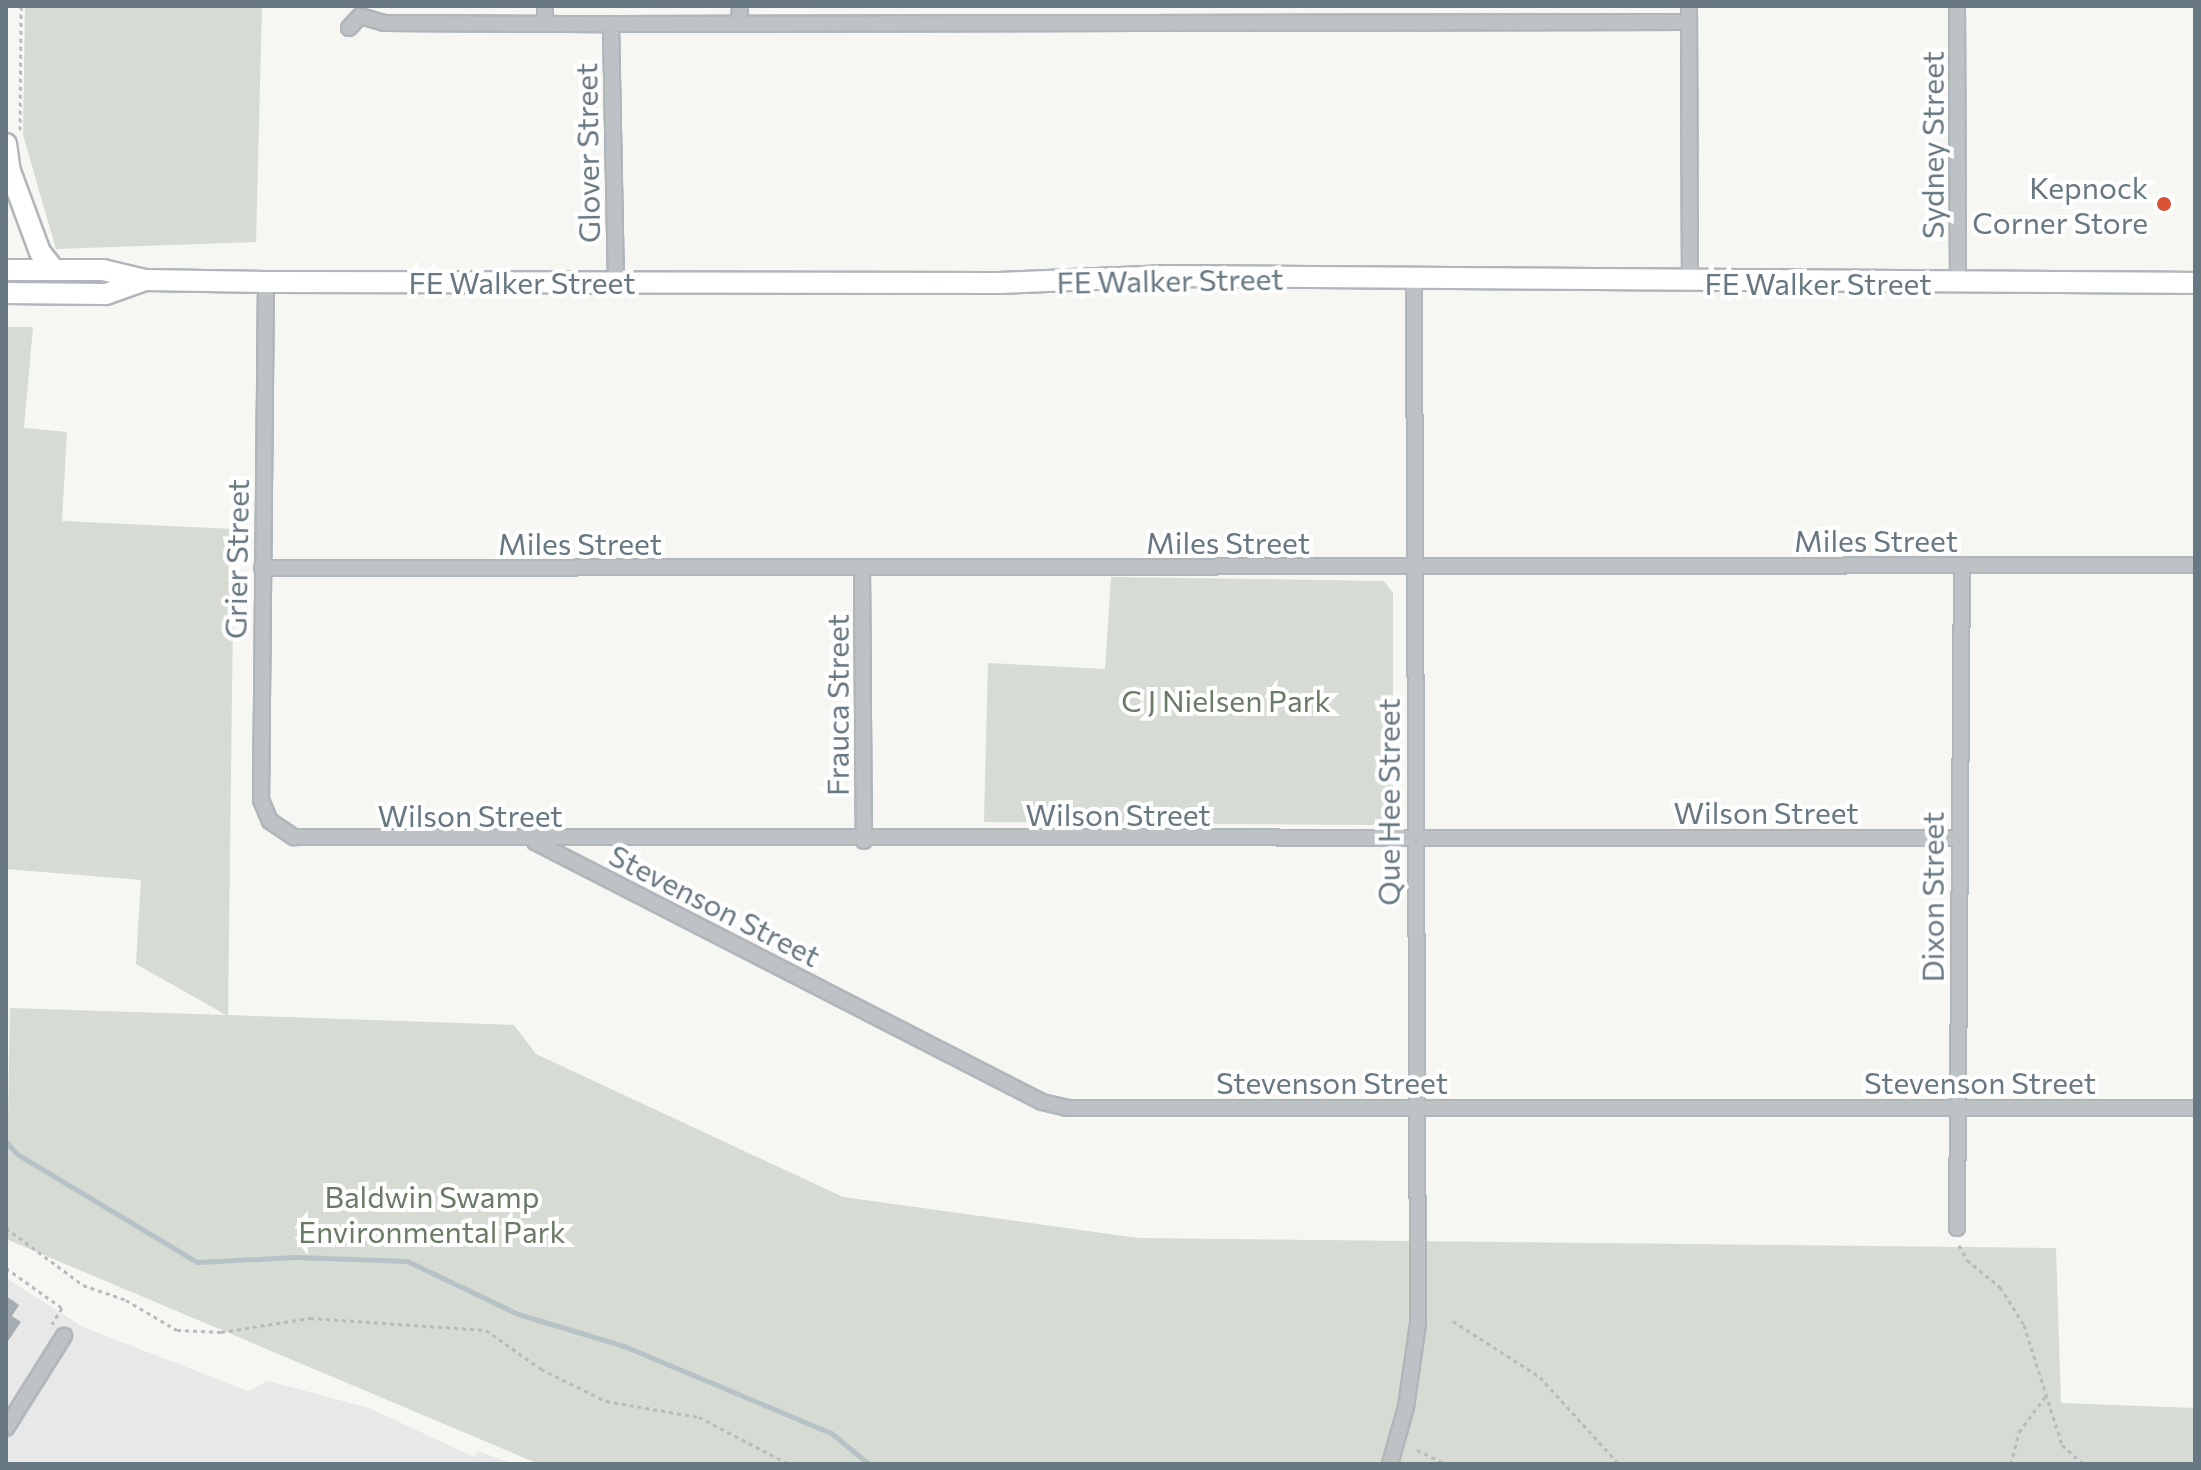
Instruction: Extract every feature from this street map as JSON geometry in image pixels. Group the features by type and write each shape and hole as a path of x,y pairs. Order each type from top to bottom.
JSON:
{"main road":[{"path":"14,143 10,171 40,252 54,270"},
{"name":"FE Walker Street","path":"6,270 103,270 145,280 266,282 999,283 1167,276 1690,283 2195,283"},
{"name":"FE Walker Street","path":"6,293 106,294 145,280"}],"street":[{"path":"545,6 545,23"},
{"path":"739,23 740,6"},
{"path":"1689,6 1690,283"},
{"name":"Sydney Street","path":"1957,6 1958,283"},
{"path":"349,28 357,11 384,23 1689,22"},
{"name":"Glover Street","path":"611,24 616,282"},
{"name":"Que Hee Street","path":"1390,1464 1406,1407 1418,1324 1414,280"},
{"name":"Grier Street","path":"266,282 261,800 280,830"},
{"name":"Miles Street","path":"262,568 1414,569 2195,565"},
{"name":"Dixon Street","path":"1957,1228 1962,566"},
{"name":"Frauca Street","path":"862,569 864,841"},
{"name":"Wilson Street","path":"280,830 305,841 1958,838"},
{"name":"Stevenson Street","path":"533,841 1054,1106 2195,1108"},
{"path":"6,1428 64,1336"}],"path":[{"path":"14,143 21,6"},
{"path":"6,1228 73,1279 126,1300 177,1330 221,1332 310,1318 486,1330 541,1369 594,1395 699,1417 789,1464"},
{"path":"1957,1228 1955,1238 1967,1260 2000,1287 2024,1325 2062,1445 2084,1464"},
{"path":"6,1268 62,1308 47,1333"},
{"path":"1453,1321 1540,1377 1619,1464"},
{"path":"2011,1464 2019,1432 2047,1394"},
{"path":"1417,1450 1446,1464"}],"shaded area":[{"path":"6,1278 83,1327 248,1391 268,1381 369,1408 474,1457 478,1451 514,1464 6,1464"}],"green space":[{"path":"25,6 262,6 256,242 56,249 23,135"},
{"name":"Baldwin Swamp Environmental Park","path":"6,327 33,327 24,428 67,432 62,521 234,529 228,1015 514,1025 536,1054 843,1197 1138,1238 2056,1248 2061,1403 2195,1408 2195,1464 539,1464 6,1239 10,1008 226,1015 136,964 141,880 6,869"},
{"name":"C J Nielsen Park","path":"1111,577 1384,581 1393,593 1393,816 1372,825 984,822 988,663 1105,669"}],"building":[{"path":"6,1296 19,1305 12,1316 21,1322 6,1344"}],"waterway":[{"path":"6,1142 17,1154 197,1262 296,1257 407,1261 518,1314 624,1346 831,1433 869,1464"}],"place":[{"name":"Kepnock Corner Store","path":"2164,204"}]}
